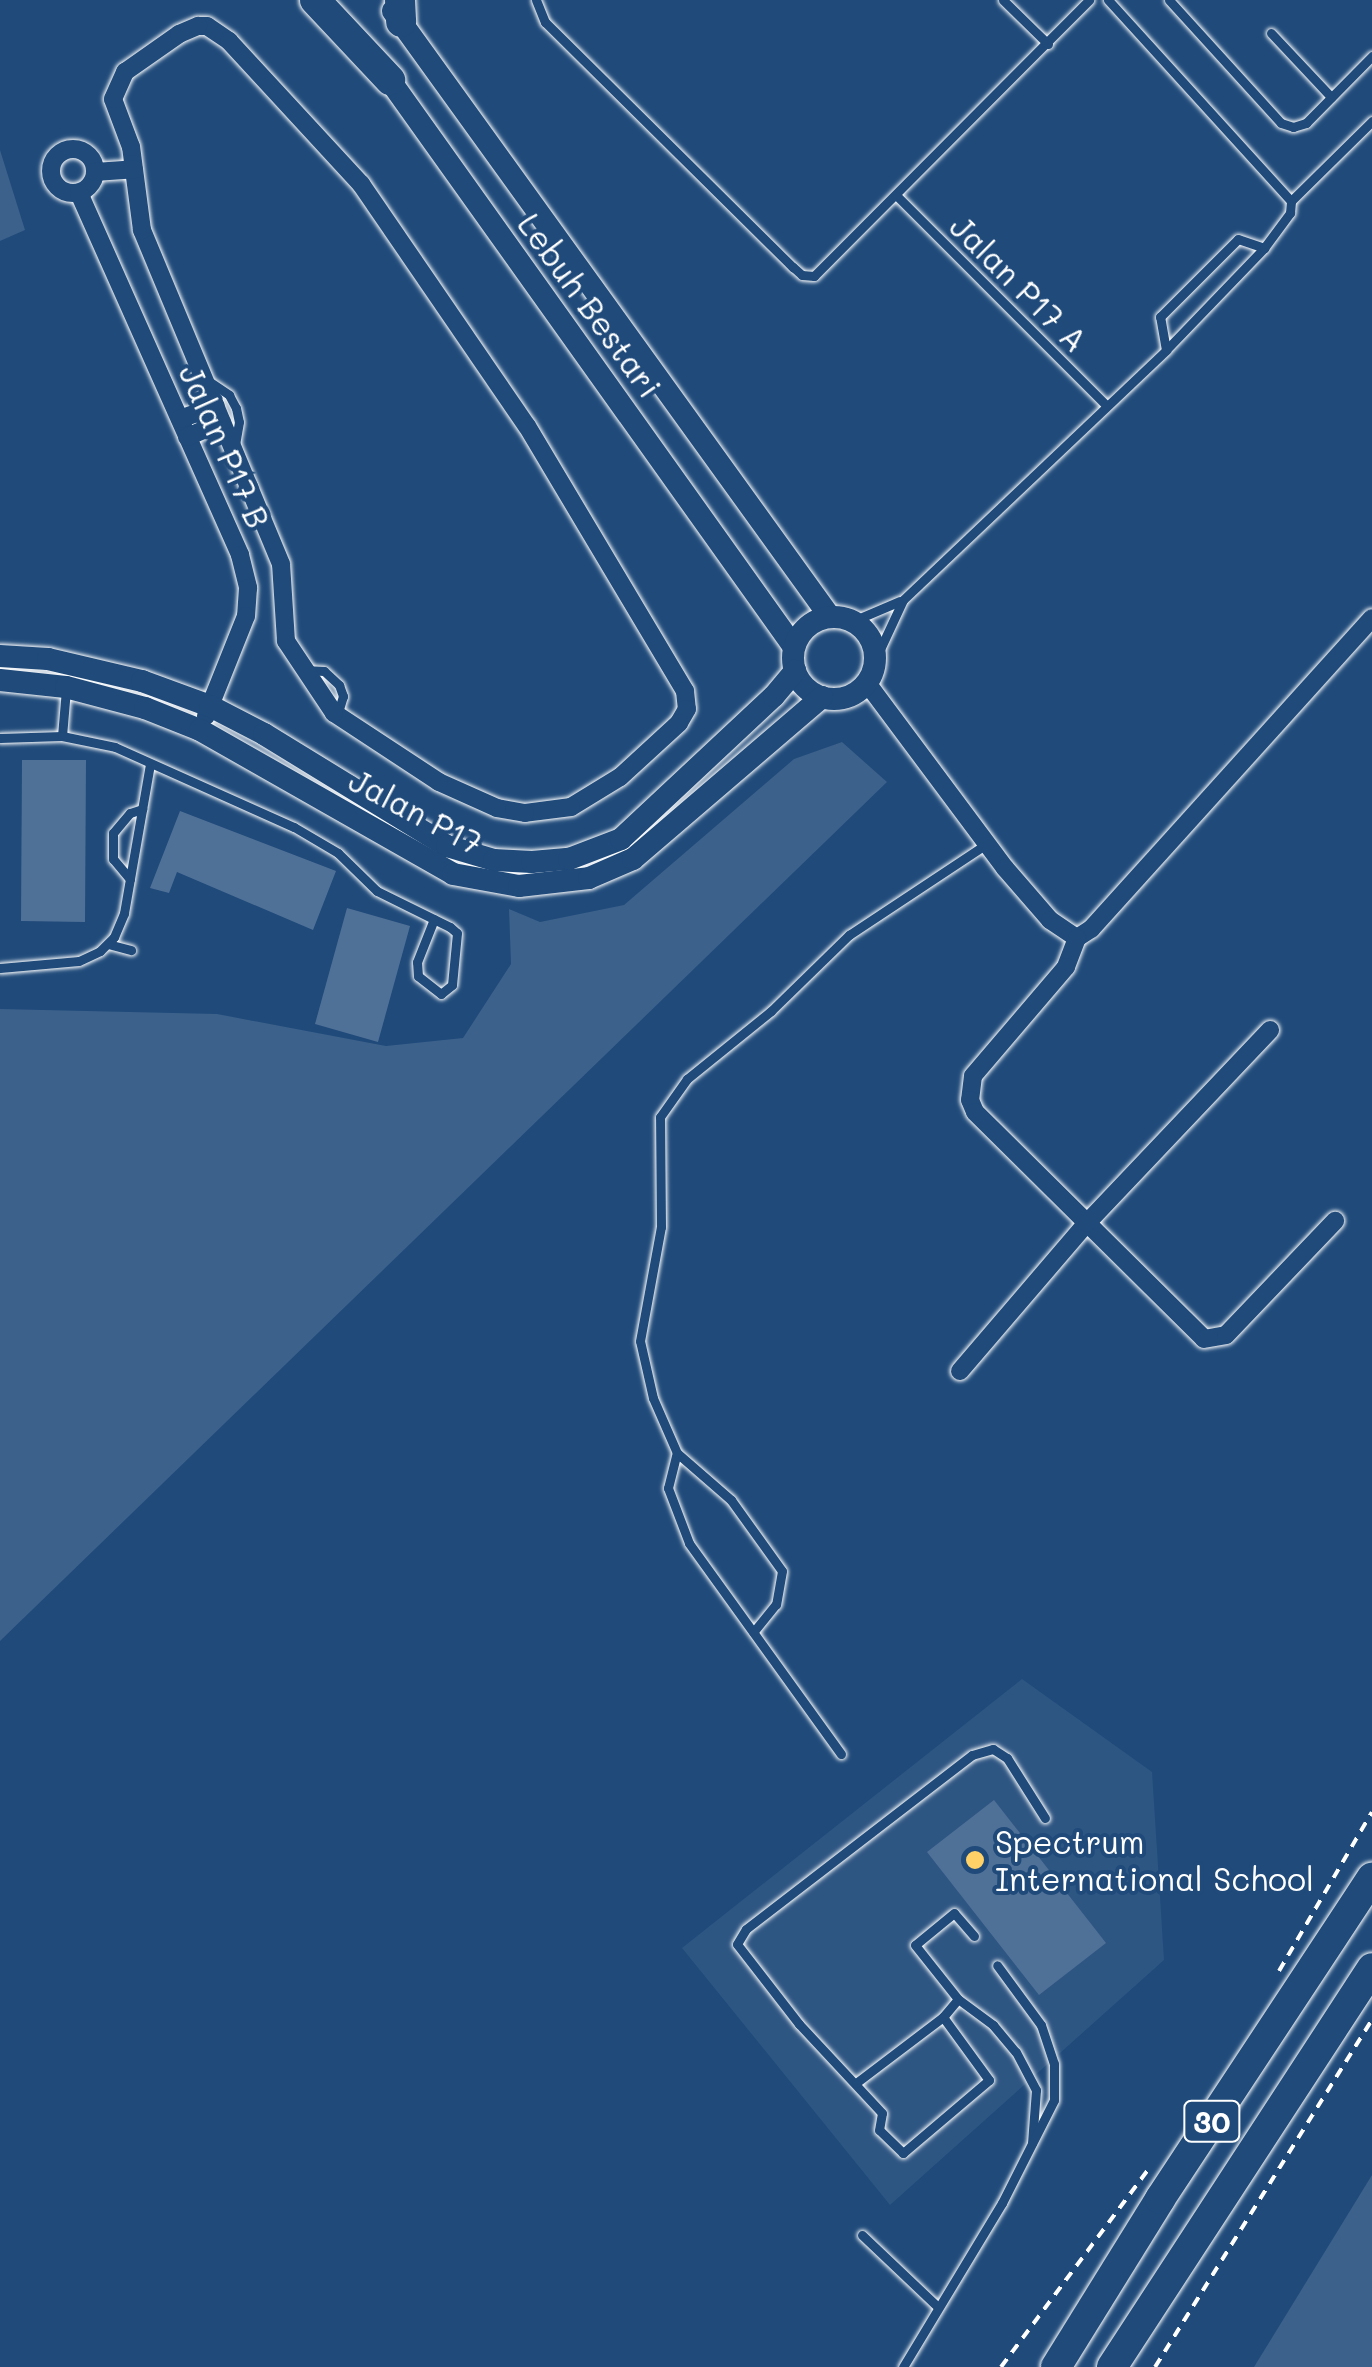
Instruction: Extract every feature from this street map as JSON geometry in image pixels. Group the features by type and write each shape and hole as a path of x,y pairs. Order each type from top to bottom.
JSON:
{"main road":[{"path":"315,0 390,80"},
{"name":"30","path":"1059,2360 1372,1878"},
{"name":"30","path":"1112,2367 1372,1968"}],"street":[{"name":"Lebuh Bestari","path":"334,0 795,659"},
{"name":"Lebuh Bestari","path":"395,7 841,619"},
{"path":"198,26 217,31 362,184 527,426 687,700 678,723 620,777 584,801 550,813 525,814 478,804 337,716 302,670 286,640 281,564 142,230 134,169 131,148 113,98 118,82 178,34 198,26"},
{"path":"65,150 80,150 91,158 96,172 91,185 79,193 58,188 50,175 54,160 65,150"},
{"path":"96,172 134,169"},
{"name":"Jalan P17 B","path":"79,193 240,555 248,588 246,616 200,730"},
{"path":"184,428 219,414"},
{"path":"1334,1221 1226,1336 1212,1340 1196,1332 975,1112 970,1100 973,1076 1066,968 1077,938 1092,929 1372,618"},
{"path":"841,619 867,633 875,660 867,684 844,698 810,692 795,659 802,632 841,619"},
{"name":"Jalan P17","path":"0,656 48,660 142,681 210,706 264,734 447,846 494,860 532,862 569,859 621,839 774,696 795,659"},
{"name":"Jalan P17","path":"0,680 66,687 145,708 200,730 453,874 488,884 561,884 609,872 661,840 766,740 822,697"},
{"path":"867,684 1050,920 1077,938"},
{"path":"960,1370 1087,1223 1270,1030"}],"lane":[{"path":"536,0 545,22 802,275 814,276 1089,0"},
{"path":"1003,0 1048,44"},
{"path":"1108,0 1292,201"},
{"path":"1169,0 1282,124 1293,127 1306,122 1372,56"},
{"path":"1271,33 1332,96"},
{"path":"875,660 903,600 1166,350 1284,225 1292,201 1372,121"},
{"name":"Jalan P17 A","path":"896,196 1106,405"},
{"path":"1166,350 1160,317 1238,239 1264,248"},
{"path":"205,378 229,395 236,408 238,437 233,450"},
{"path":"841,619 903,600"},
{"path":"62,736 66,687"},
{"path":"0,738 62,736 116,747 294,828 338,853 377,891 434,919 457,933 459,945 452,985 441,994 425,986 416,962 434,919"},
{"path":"0,968 79,961 108,944 124,913 150,764"},
{"path":"130,879 113,859 112,833 130,814 142,809"},
{"path":"753,1632 776,1604 782,1572 731,1500 677,1453 654,1398 640,1341 662,1228 660,1117 687,1079 771,1011 837,945 988,843"},
{"path":"108,944 131,950"},
{"path":"677,1453 668,1488 689,1543 841,1754"},
{"path":"943,2017 989,2080 910,2151 895,2150 879,2130 882,2113 743,1956 738,1944 746,1930 972,1755 993,1749 1007,1758 1046,1818"},
{"path":"974,1936 954,1913 915,1946 958,1999 994,2025 1016,2052 1036,2090 1032,2150"},
{"path":"903,2367 1032,2150 1054,2100 1054,2064 1040,2025 997,1965"},
{"path":"856,2083 943,2017 958,1999"},
{"path":"862,2236 938,2308"}],"path":[{"path":"1275,1979 1372,1812"},
{"path":"1155,2367 1372,2020"},
{"path":"1001,2367 1160,2154"}],"shaded area":[{"path":"0,150 25,230 0,241"},
{"path":"842,742 887,782 0,1641 0,1009 217,1014 386,1046 463,1038 511,964 509,909 540,922 624,905 794,759"},
{"name":"Spectrum International School","path":"1022,1679 1152,1772 1164,1960 890,2205 682,1948"},
{"path":"1372,2175 1372,2367 1254,2367"}],"building":[{"path":"22,760 86,760 85,922 21,921"},
{"path":"180,811 336,871 313,930 177,872 169,893 150,888"},
{"path":"347,908 410,926 378,1042 315,1024"},
{"path":"994,1800 1106,1943 1039,1995 927,1852"}],"place":[{"name":"Spectrum International School","path":"975,1860"}]}
